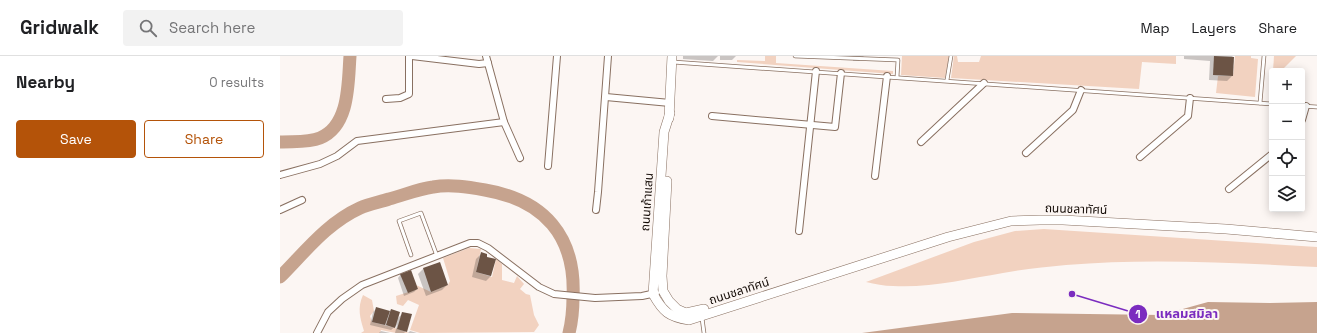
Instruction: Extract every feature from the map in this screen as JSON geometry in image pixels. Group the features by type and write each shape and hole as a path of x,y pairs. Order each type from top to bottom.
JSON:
{"main road":[{"name":"ถนนเก้าแสน","path":"663,291 662,276 670,113 671,59"},
{"name":"ถนนเก้าแสน","path":"654,294 664,132 670,113"},
{"name":"ถนนชลาทัศน์","path":"654,294 664,311 675,318 688,320 948,237 1011,221 1063,220 1317,236"},
{"name":"ถนนชลาทัศน์","path":"663,291 669,301 677,309 686,313 696,312 840,271"}],"street":[{"path":"386,99 400,98 409,94 409,56"},
{"path":"412,56 479,64 487,59 504,122 520,158"},
{"path":"548,166 557,56"},
{"path":"596,210 608,56"},
{"path":"799,231 809,125 816,71"},
{"path":"712,116 835,127 841,73"},
{"path":"875,176 887,76"},
{"path":"921,142 984,83"},
{"path":"1026,153 1073,110 1081,90"},
{"path":"606,96 670,103"},
{"path":"1140,157 1188,116 1190,98"},
{"path":"280,175 320,164 337,156 357,142 504,122"},
{"path":"1229,189 1269,156"},
{"path":"280,210 302,200"},
{"path":"317,333 328,312 342,299 362,285 470,243 478,243 488,248 539,287 554,294 595,298 654,294 663,291"}],"lane":[{"path":"795,56 898,60 897,77"},
{"path":"947,80 951,56"},
{"path":"1260,103 1264,56"},
{"path":"671,59 841,73 1269,104"},
{"path":"1305,106 1317,107"},
{"path":"412,254 399,221 421,213 437,256"},
{"path":"702,316 704,333"}],"shaded area":[{"path":"765,56 776,56 776,63 893,71 893,74 737,62 737,60 765,61"},
{"path":"902,56 949,56 945,78 901,75"},
{"path":"954,56 957,56 958,62 979,62 981,56 1176,56 1176,64 1142,62 1139,89 951,78"},
{"path":"1235,56 1251,56 1251,58 1258,59 1255,97 1216,93 1218,76 1233,76"},
{"path":"1274,56 1296,56 1284,68 1273,68"},
{"path":"1044,229 1317,247 1317,267 1192,262 1097,263 1035,268 921,286 890,286 866,282 974,242 1015,231"},
{"path":"469,248 481,249 476,272 492,277 496,259 502,264 502,280 514,283 517,276 524,284 520,289 526,294 530,295 534,315 539,325 534,332 420,333 410,330 419,305 408,300 403,306 397,304 396,296 418,289 416,285 431,292 448,285 450,281 443,258"},
{"path":"363,295 372,300 374,311 370,316 372,322 409,333 396,333 381,330 380,333 361,333 364,331 360,317 360,304"},
{"path":"1208,302 1317,302 1317,333 862,333 1012,313 1161,315"}],"building":[{"path":"1214,56 1234,57 1233,76 1213,75"},
{"path":"481,252 487,254 487,257 496,259 491,276 476,272"},
{"path":"440,262 448,285 431,292 423,268"},
{"path":"411,270 418,289 408,293 400,274"},
{"path":"376,307 390,311 385,325 372,322"},
{"path":"391,309 400,312 395,328 386,325"},
{"path":"402,312 412,314 407,332 397,329"}],"waterway":[{"path":"280,142 315,140 330,132 337,124 346,102 350,56"},
{"path":"280,277 327,230 348,214 360,208 416,191 439,186 466,187 485,190 506,195 524,202 540,212 552,224 562,239 569,256 572,275 573,310 569,333"}],"place":[{"name":"แหลมสมิลา","path":"1072,294"}]}
